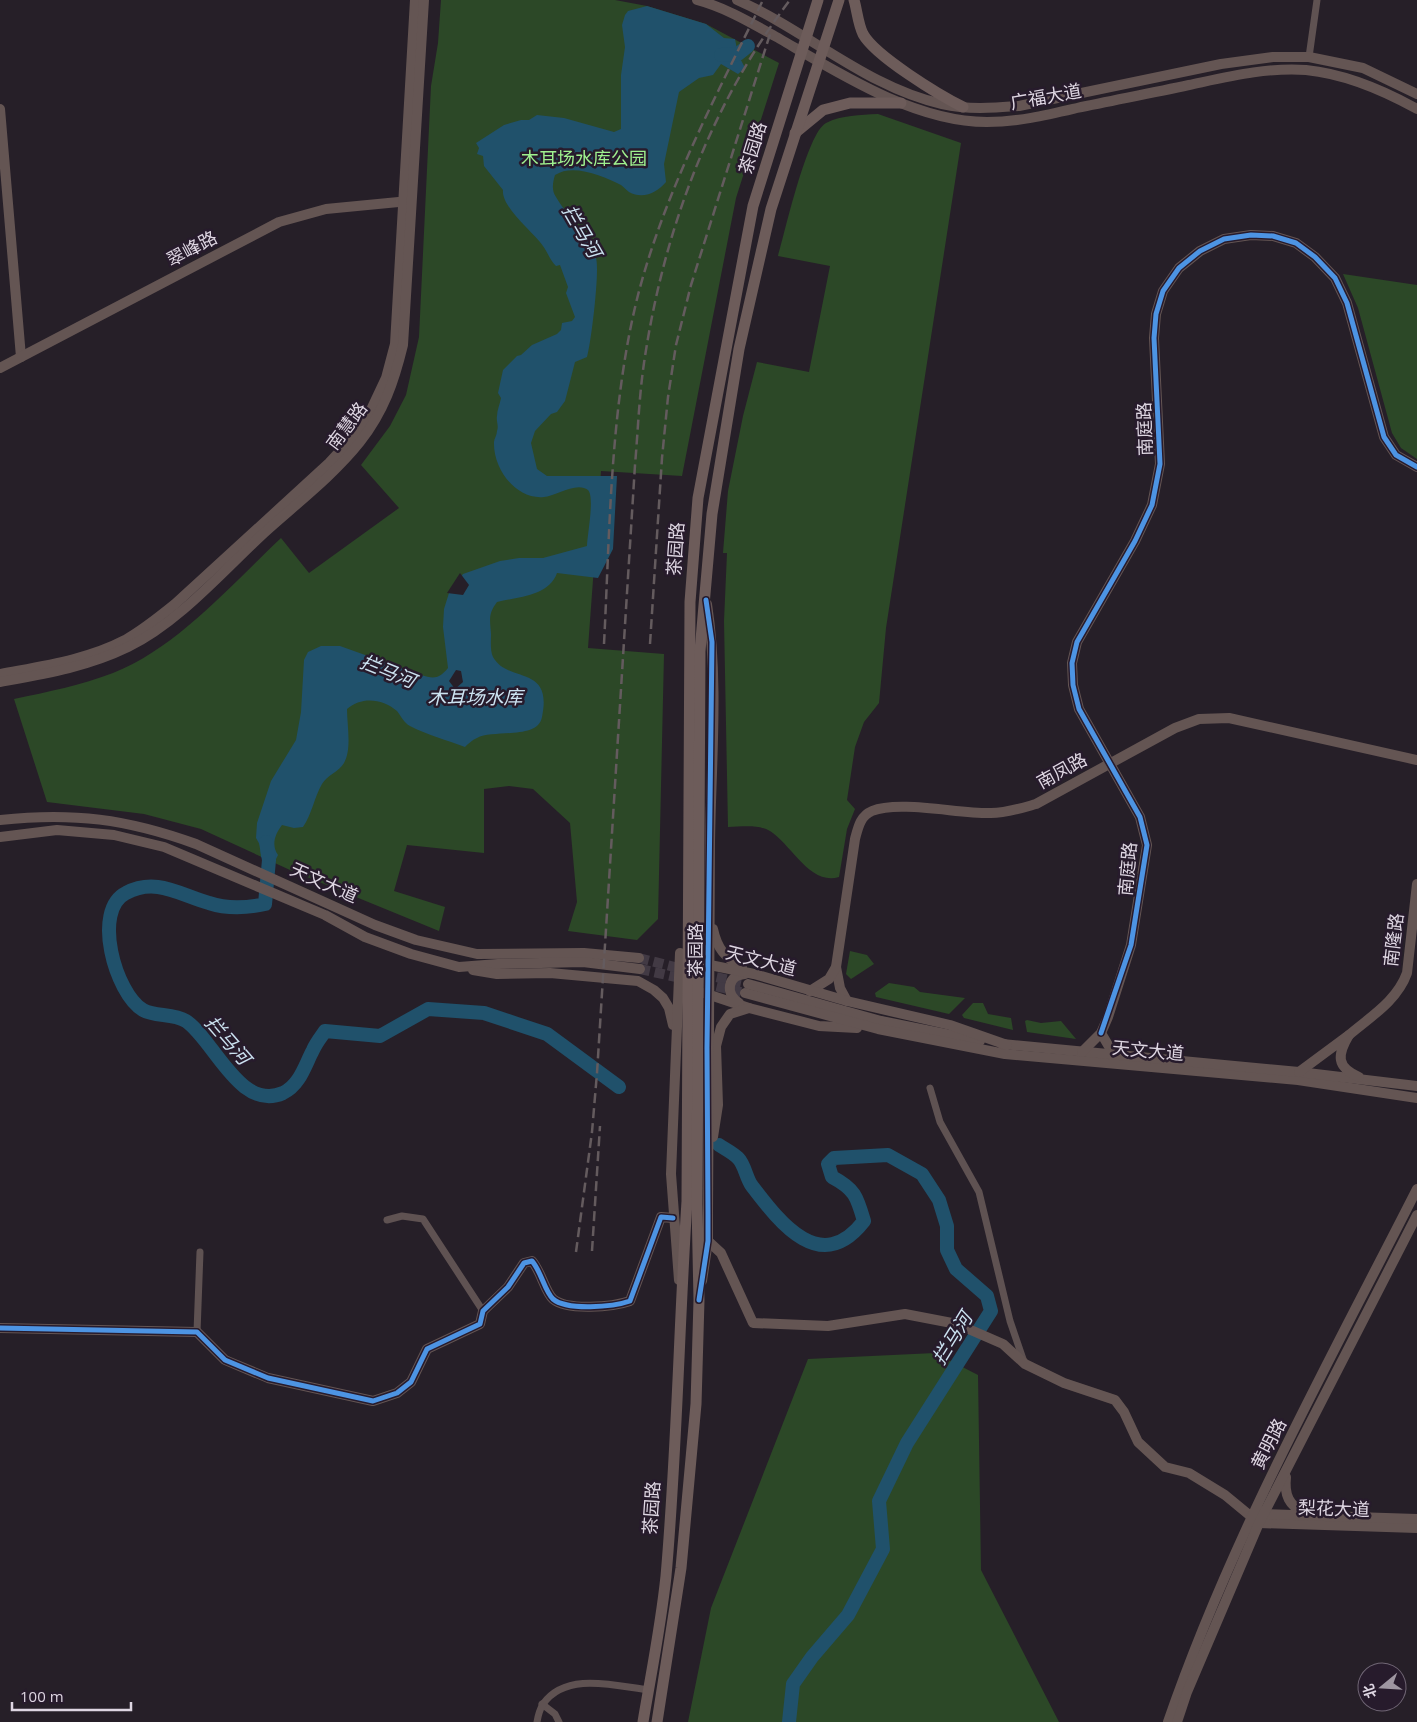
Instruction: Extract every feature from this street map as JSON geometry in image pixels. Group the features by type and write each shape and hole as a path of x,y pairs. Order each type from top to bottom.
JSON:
{"main road":[{"name":"南慧路","path":"0,682 58,672 97,661 129,647 153,632 181,610 334,469 360,442 378,414 394,382 403,345 414,0"},
{"name":"南慧路","path":"0,674 57,664 94,653 125,640 148,625 175,604 329,463 354,436 370,412 386,378 395,344 424,0"},
{"path":"420,62 430,0"},
{"name":"广福大道","path":"697,0 745,19 853,81 901,102 942,116 985,122 1020,120 1225,77 1276,70 1307,70 1360,81 1394,96 1417,109"},
{"name":"广福大道","path":"737,0 856,68 941,104 986,109 1019,106 1221,64 1273,57 1309,57 1364,68 1417,94"},
{"name":"茶园路","path":"657,1722 680,1568 696,1404 699,1300 692,1203 695,651 690,602 696,514 751,216 818,0"},
{"name":"茶园路","path":"695,651 706,600 712,514 740,349 772,208 840,0"},
{"path":"854,0 863,33 873,46 934,92 963,107"},
{"path":"795,133 823,110 850,103 901,102"},
{"path":"0,108 21,357"},
{"name":"翠峰路","path":"0,368 279,222 326,209 408,201"},
{"name":"南庭路","path":"1101,1033 1130,945 1147,845 1140,817 1078,709 1073,685 1072,663 1077,642 1139,535 1152,505 1160,464 1154,338 1156,314 1163,291 1179,268 1208,247 1224,240 1251,235 1273,236 1296,244 1315,257 1335,278 1347,303 1384,437 1396,455 1417,467"},
{"name":"茶园路","path":"699,1300 708,1241 709,1173 707,1048 710,965 712,642 706,600"},
{"name":"南凤路","path":"836,967 855,839 860,821 871,811 888,807 991,813 1014,811 1036,804 1175,728 1199,719 1228,718 1417,760"},
{"name":"天文大道","path":"0,820 58,815 114,821 166,833 330,902 376,925 416,940 477,954 584,953 640,964 583,962 459,967"},
{"name":"天文大道","path":"0,837 57,830 114,834 191,856 326,915 374,940 410,954 459,967 497,974 550,973 638,981 654,990 666,1003 672,1018 676,1045"},
{"name":"南隆路","path":"1299,1072 1388,1003 1403,985 1407,973 1417,884"},
{"path":"710,910 720,950 729,961 754,974"},
{"name":"茶园路","path":"643,1722 665,1577 681,1337 681,1295 673,1218 671,1174 680,953"},
{"name":"天文大道","path":"680,953 710,965 754,974 847,1001 950,1025 1007,1046"},
{"path":"810,991 830,979 836,967"},
{"path":"836,967 840,988 847,1001"},
{"path":"749,1008 736,1001 731,994 730,986 737,975 754,974"},
{"name":"天文大道","path":"678,987 709,994 749,1008 819,1026 878,1029"},
{"name":"天文大道","path":"1417,1086 1299,1072 1007,1046 881,1021 746,989 878,1029 1005,1054 1298,1080 1417,1098"},
{"path":"709,1173 718,1104 718,1035 730,1014 749,1008"},
{"path":"676,1045 682,1032 689,1028 695,1028 700,1031 707,1048"},
{"path":"1082,1052 1101,1033 1114,1055"},
{"path":"1348,1035 1342,1047 1341,1061 1349,1073 1364,1080"},
{"name":"黄明路","path":"1168,1722 1179,1689 1257,1516 1417,1189"},
{"name":"茶园路","path":"681,1295 692,1203"},
{"name":"黄明路","path":"1177,1722 1187,1692 1257,1516 1287,1469 1417,1215"},
{"path":"0,1328 197,1332 225,1360 268,1378 373,1401 396,1393 411,1382 427,1349 480,1324 483,1310 508,1286 524,1263 532,1261 539,1269 552,1298 566,1305 616,1306 630,1301 661,1218 673,1218"},
{"path":"708,1241 721,1253 753,1323 828,1326 905,1314 957,1324 1003,1344 1025,1364 1064,1383 1115,1400 1124,1412 1138,1442 1166,1467 1189,1473 1257,1516"},
{"path":"1287,1469 1284,1489 1288,1499 1295,1509 1311,1515"},
{"name":"梨花大道","path":"1257,1516 1311,1515 1417,1519"},
{"name":"梨花大道","path":"1257,1516 1417,1528"}],"street":[{"path":"1309,57 1317,0"},
{"path":"930,1088 940,1122 979,1192 1010,1321 1025,1364"},
{"path":"387,1220 402,1216 423,1219 483,1310"},
{"path":"197,1332 200,1252"},
{"path":"536,1722 542,1704 556,1690 573,1684 595,1683 649,1690"},
{"path":"542,1704 555,1714 559,1722"}],"green space":[{"name":"木耳场水库公园","path":"441,0 615,0 647,6 706,24 779,63 736,198 682,476 601,471 588,648 664,654 658,919 637,940 568,931 577,902 570,823 533,789 509,786 484,789 484,853 407,845 394,891 445,907 439,931 290,870 201,829 144,814 47,802 14,699 89,681 137,662 159,648 203,613 281,538 309,573 399,508 361,465 390,426 406,395 419,337 431,86 438,43"},
{"path":"878,114 961,143 886,628 879,703 864,722 855,747 847,800 855,809 847,829 839,877 829,878 810,870 770,831 755,827 728,827 724,621 727,553 723,553 728,491 743,416 757,362 809,372 830,266 778,256 804,163 811,145 826,123 845,117"},
{"path":"1343,274 1417,285 1417,459 1401,448 1392,433 1358,308"},
{"path":"850,951 867,955 874,964 851,979 846,974"},
{"path":"889,983 914,987 920,992 965,998 949,1014 876,997 875,993"},
{"path":"973,1003 983,1003 988,1014 1011,1018 1013,1030 964,1018 962,1015"},
{"path":"1025,1021 1041,1023 1061,1021 1076,1039 1027,1032"},
{"path":"935,1353 978,1375 981,1570 1059,1722 688,1722 711,1608 808,1359"}],"water":[{"name":"木耳场水库","path":"647,6 706,24 724,38 735,39 738,54 745,68 738,74 721,64 713,75 699,78 679,92 664,164 666,182 654,192 645,195 634,194 621,185 588,172 570,170 555,175 554,194 593,249 597,265 596,291 587,357 575,362 565,401 557,412 551,414 535,431 531,443 537,469 547,476 617,476 613,549 598,578 557,573 547,587 523,597 497,602 491,613 491,652 493,657 500,665 527,677 541,689 544,700 542,717 539,724 532,729 524,731 484,735 473,740 465,747 410,726 397,711 385,704 366,701 353,705 347,709 348,751 344,763 322,784 303,827 294,828 282,825 274,843 278,855 274,863 261,857 260,845 256,838 257,823 271,781 296,740 301,712 304,660 308,652 321,646 340,646 421,675 429,677 439,676 448,668 443,627 444,609 449,593 463,574 500,561 519,558 543,558 587,546 591,508 588,490 578,487 549,496 534,497 524,493 508,481 497,462 494,442 498,429 497,414 501,398 498,393 503,370 532,345 557,334 561,330 562,323 572,321 575,317 566,293 568,287 560,265 556,266 554,264 543,246 507,204 503,190 484,166 483,156 477,154 479,148 476,143 504,125 521,120 529,120 537,115 564,118 614,132 621,129 621,75 625,47 622,25 628,11"}],"pier":[{"path":"460,573 469,585 463,595 447,593"},
{"path":"456,670 461,671 463,682 455,689 449,681"}],"waterway":[{"name":"拦马河","path":"721,55 738,54 748,46"},
{"name":"拦马河","path":"266,842 269,860 265,904 244,907 223,906 168,889 148,887 126,893 116,902 110,916 111,952 116,970 133,1001 143,1010 153,1014 175,1017 186,1021 196,1030 241,1084 254,1092 268,1096 283,1093 298,1080 325,1031 380,1036 428,1009 484,1013 547,1034 619,1087"},
{"name":"拦马河","path":"719,1145 738,1158 752,1186 776,1215 803,1238 817,1244 832,1244 848,1237 864,1221 854,1195 840,1181 832,1177 828,1164 834,1158 888,1155 922,1174 939,1200 947,1226 947,1250 956,1269 987,1296 991,1311 907,1443 879,1501 883,1549 848,1615 812,1657 793,1684 789,1722"}],"tunnel":[{"path":"639,958 686,970"},
{"path":"640,969 685,979"},
{"path":"702,974 748,984"},
{"path":"702,983 745,993"}],"railway":[{"path":"604,644 610,512 617,424 622,380 638,295 649,256 677,181 710,108 763,0"},
{"path":"576,1252 592,1132 597,1073 635,465 644,363 652,314 677,219 694,172 736,83 762,40 790,0"},
{"path":"650,644 662,458 668,397 676,345 691,285 770,34"},
{"path":"592,1251 600,1126"}],"cycle path":[{"path":"1101,1033 1131,945 1147,845 1140,817 1079,709 1073,685 1072,663 1077,642 1135,541 1152,505 1160,464 1154,338 1156,314 1163,291 1179,268 1200,251 1224,239 1251,235 1273,236 1296,243 1315,257 1335,278 1347,303 1384,437 1396,455 1417,467"},
{"path":"699,1300 708,1241 707,1048 712,642 706,600"},
{"path":"0,1328 197,1332 225,1360 268,1378 373,1401 397,1393 411,1382 427,1349 480,1324 483,1311 508,1287 524,1263 532,1261 550,1296 560,1303 590,1307 630,1301 661,1217 673,1218"}]}
